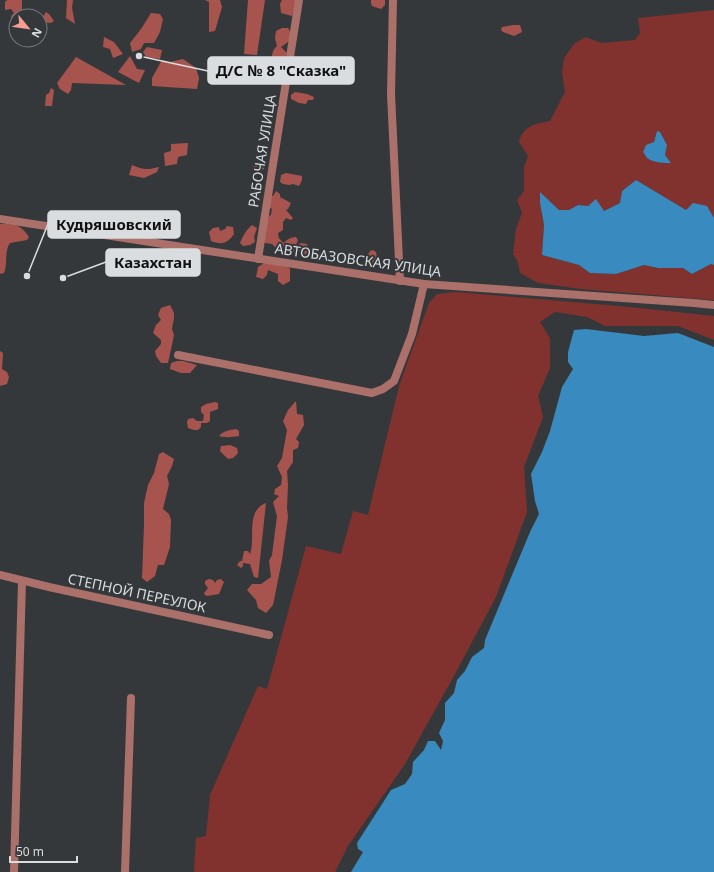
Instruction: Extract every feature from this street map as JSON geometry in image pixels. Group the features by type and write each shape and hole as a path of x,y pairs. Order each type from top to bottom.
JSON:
{"street":[{"name":"РАБОЧАЯ УЛИЦА","path":"258,259 299,0"},
{"path":"393,0 391,94 400,281"},
{"name":"АВТОБАЗОВСКАЯ УЛИЦА","path":"0,219 424,284 714,305"},
{"path":"178,355 372,393 383,389 394,381 412,334 424,284"},
{"name":"СТЕПНОЙ ПЕРЕУЛОК","path":"0,575 269,636"},
{"path":"14,872 22,580"},
{"path":"125,872 131,698"}],"shaded area":[{"path":"7,0 22,0 22,8 8,8 8,10 5,10 5,2"},
{"path":"67,0 73,0 72,8 75,24 66,18"},
{"path":"205,0 220,0 222,7 215,31 209,32 209,2"},
{"path":"248,0 265,0 257,55 244,54"},
{"path":"282,0 295,0 296,2 292,16 281,13 280,4"},
{"path":"371,0 385,0 385,5 381,9 372,6"},
{"path":"714,10 714,218 707,206 686,210 636,180 622,191 620,203 604,211 588,206 578,205 569,210 559,210 540,192 540,203 544,225 542,255 579,265 590,273 616,274 644,265 658,268 683,268 692,274 711,264 714,265 714,300 581,289 538,283 520,273 517,260 513,254 516,229 522,213 517,200 524,191 524,167 528,156 519,142 523,132 539,123 550,121 565,92 562,73 564,58 575,43 586,37 601,43 635,40 640,33 638,18","holes":["657,131 665,155 671,163 662,163 647,158"]},
{"path":"48,13 54,21 48,23"},
{"path":"151,13 160,14 163,19 160,32 154,43 144,43 141,49 132,52 130,43"},
{"path":"520,25 522,32 514,36 501,30 502,27"},
{"path":"282,28 288,28 291,33 291,40 281,47 287,53 282,67 272,64 272,59 273,52 277,46 275,38 276,31"},
{"path":"104,37 114,42 123,54 113,58 110,49 103,47"},
{"path":"147,47 162,50 160,59 146,57 143,52"},
{"path":"130,56 137,69 145,70 139,83 118,72"},
{"path":"76,57 126,85 72,83 71,90 68,94 60,89 57,83"},
{"path":"183,59 196,68 199,78 197,89 152,86 152,78 162,60 170,62"},
{"path":"51,88 54,90 52,106 45,106 46,95 49,93"},
{"path":"295,92 314,97 313,100 308,100 306,104 299,103 291,99 291,95"},
{"path":"188,143 187,155 178,157 177,164 165,166 164,153 171,151 171,144"},
{"path":"259,161 264,163 264,169 258,172 253,171 254,164"},
{"path":"132,165 146,169 159,167 157,172 144,178 129,175"},
{"path":"286,173 302,176 299,186 293,184 283,184 280,182 281,175"},
{"path":"276,191 280,194 280,197 291,203 286,210 293,218 291,220 286,218 283,222 283,230 278,233 280,240 284,243 290,238 296,237 298,240 297,246 301,243 307,244 309,249 308,254 301,254 298,251 294,252 288,249 279,251 272,244 265,243 263,237 272,209 266,206 270,195 273,196"},
{"path":"0,224 9,224 20,227 29,237 27,240 10,243 7,250 4,273 0,274"},
{"path":"252,225 257,228 254,237 255,242 250,245 243,246 240,243 245,233"},
{"path":"227,226 233,227 234,234 229,240 224,243 211,241 209,232 213,228 219,227 220,231 225,229"},
{"path":"373,250 376,252 377,258 372,264 368,264 365,260 370,251"},
{"path":"264,263 276,264 290,268 290,281 283,285 278,281 278,274 268,270 267,275 263,279 256,277 258,267"},
{"path":"456,292 714,316 714,340 678,326 605,326 587,317 555,312 540,322 550,338 550,368 538,396 543,417 524,467 527,512 496,597 405,764 348,846 335,872 194,872 196,838 206,836 210,795 258,686 267,689 306,546 341,554 353,511 368,515 399,386 429,303 437,294"},
{"path":"170,305 174,313 172,329 174,335 168,363 161,363 156,356 155,351 161,344 161,340 153,333 156,325 161,320 158,315 161,308"},
{"path":"0,351 3,353 2,369 7,372 9,377 7,384 0,386"},
{"path":"177,361 197,365 190,373 181,373 170,369 171,363"},
{"path":"296,401 297,414 303,415 304,425 296,439 299,442 298,448 293,450 293,462 287,471 288,517 282,560 273,605 266,613 258,608 256,600 247,590 252,584 261,584 271,577 269,561 272,555 277,516 273,502 279,496 274,494 275,489 281,485 282,477 277,466 282,458 287,430 283,421 288,410"},
{"path":"215,402 218,403 218,409 210,412 210,421 207,423 201,423 201,427 198,430 188,428 188,419 193,418 197,421 203,421 204,415 201,412 201,407"},
{"path":"236,429 239,431 239,436 219,436 229,430"},
{"path":"230,445 237,448 238,453 233,458 228,459 220,451 221,446"},
{"path":"163,452 174,459 167,476 169,484 163,509 169,514 171,520 170,547 164,565 158,565 155,576 147,582 142,578 144,503 148,485 154,473 159,454"},
{"path":"266,503 258,578 254,577 250,564 243,563 241,568 237,565 240,561 242,561 244,551 248,551 250,554 252,548 253,518 255,512"},
{"path":"209,579 213,580 215,583 217,580 221,579 224,582 219,594 205,595 204,593 208,588 205,581"}],"water":[{"path":"657,131 660,132 667,145 665,155 671,163 653,161 647,158 643,152 646,145 654,142"},
{"path":"636,180 686,210 693,203 707,206 714,218 714,265 711,264 692,274 683,268 658,268 644,265 616,274 590,273 579,265 542,255 544,225 540,203 540,192 559,210 569,210 578,205 588,206 596,199 604,211 620,203 622,191"},
{"path":"586,329 644,336 678,333 714,347 714,872 351,872 363,852 358,849 357,843 391,790 405,784 412,774 413,762 424,750 428,741 435,741 441,750 443,741 439,733 445,720 445,703 454,693 457,680 465,671 472,657 484,648 485,640 539,514 535,501 531,474 550,431 562,387 573,369 568,362 568,352 574,330"}],"place":[{"name":"Д/С № 8 \"Сказка\"","path":"139,56"},
{"name":"Кудряшовский","path":"27,276"},
{"name":"Казахстан","path":"63,278"}]}
